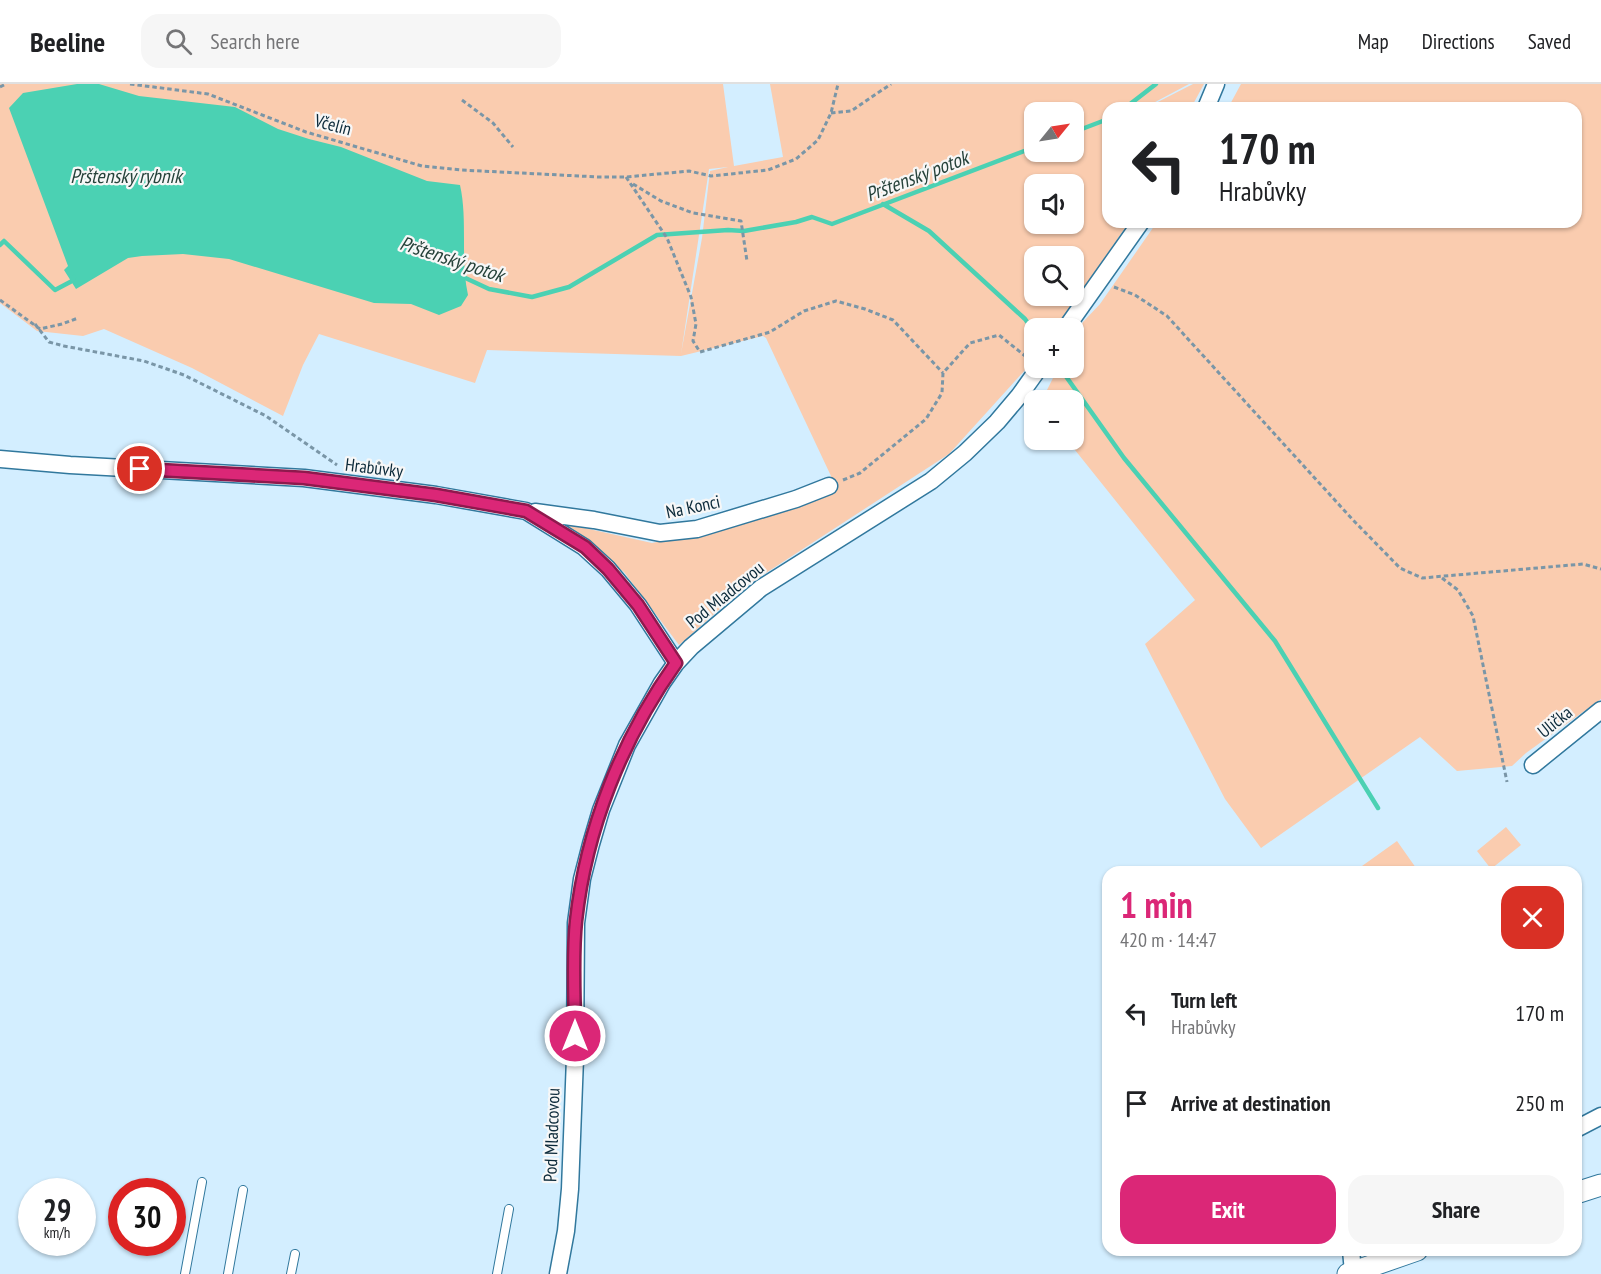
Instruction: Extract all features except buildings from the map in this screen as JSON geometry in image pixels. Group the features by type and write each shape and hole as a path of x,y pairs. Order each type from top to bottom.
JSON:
{"street":[{"path":"1208,102 1216,84"},
{"path":"1073,318 1137,228"},
{"name":"Pod Mladcovou","path":"558,1274 566,1231 570,1189 575,1058 576,923 582,879 601,810 627,745 650,702 676,663 691,647 761,588 931,481 965,453 1019,396 1032,378"},
{"name":"Hrabůvky","path":"0,459 304,478 436,495 526,511 585,547 608,569 638,605 676,663"},
{"name":"Na Konci","path":"526,511 594,520 660,533 697,529 796,499 829,486"},
{"name":"Ulička","path":"1533,765 1601,710"},
{"path":"1582,1126 1601,1116"},
{"path":"1582,1191 1601,1185"},
{"path":"1351,1256 1350,1273 1400,1256"}],"lane":[{"path":"185,1274 202,1182"},
{"path":"228,1274 243,1190"},
{"path":"497,1274 509,1209"},
{"path":"291,1274 295,1254"}],"path":[{"path":"0,87 5,84"},
{"name":"Včelín","path":"130,84 208,94 306,132 422,166 533,174 626,177 688,171 711,176 768,170 796,159 818,140 831,113 838,84"},
{"path":"831,113 851,111 891,84"},
{"path":"462,100 493,123 513,147"},
{"path":"626,177 667,238 690,297 696,324 693,341 700,352 770,332 804,311 836,301 893,320 943,373"},
{"path":"630,182 661,201 693,213 741,221 747,261"},
{"path":"1099,281 1135,295 1167,316 1353,520 1400,568 1422,578 1583,564 1601,568"},
{"path":"0,300 40,329 78,318"},
{"path":"35,324 49,342 144,361 184,375 266,416 337,465 359,486"},
{"path":"829,486 860,473 926,419 942,393 943,373 970,343 999,335 1024,354"},
{"path":"1441,576 1458,590 1473,616 1507,782"}],"shaded area":[{"path":"0,84 723,84 734,166 783,157 770,84 1189,84 1155,102 1102,102 1102,228 1125,228 1084,288 1084,246 1024,246 1024,306 1072,306 1064,318 1024,318 1024,371 949,454 746,586 679,645 624,572 562,523 652,543 733,527 829,490 831,476 766,338 763,336 681,356 487,350 475,383 319,334 303,365 283,416 192,368 104,329 83,336 37,331 0,303","holes":["728,167 710,171 702,238 681,354 709,169"]},
{"path":"1193,84 1204,84 1194,102 1158,102"},
{"path":"1241,84 1601,84 1601,699 1526,753 1512,766 1457,771 1420,737 1261,848 1225,799 1145,644 1195,600 1075,450 1084,450 1084,390 1047,390 1053,378 1084,378 1084,321 1100,304 1153,228 1582,228 1582,102 1231,102"},
{"path":"1506,827 1521,845 1495,866 1489,866 1477,851"},
{"path":"1397,841 1415,866 1362,866"}],"water":[{"name":"Prštenský rybník","path":"77,84 99,84 139,96 235,107 278,129 341,147 427,181 460,185 464,212 464,268 468,295 461,306 439,315 411,304 374,303 229,259 183,254 128,258 76,289 64,270 68,266 9,108 23,93"}],"waterway":[{"name":"Prštenský potok","path":"1133,102 1156,84"},
{"name":"Prštenský potok","path":"1084,128 1102,121"},
{"name":"Prštenský potok","path":"459,275 489,289 532,297 569,287 657,235 744,231 812,217 832,224 1024,151"},
{"path":"883,204 929,231 1024,318"},
{"name":"Prštenský potok","path":"0,245 4,241 55,290 72,281 74,277"},
{"path":"1067,378 1124,458 1275,641 1378,808"}],"route":[{"path":"140,469 304,478 436,495 526,511 585,547 608,569 638,605 676,663 650,702 627,745 601,810 591,844 582,879 576,923 575,1036"}]}
